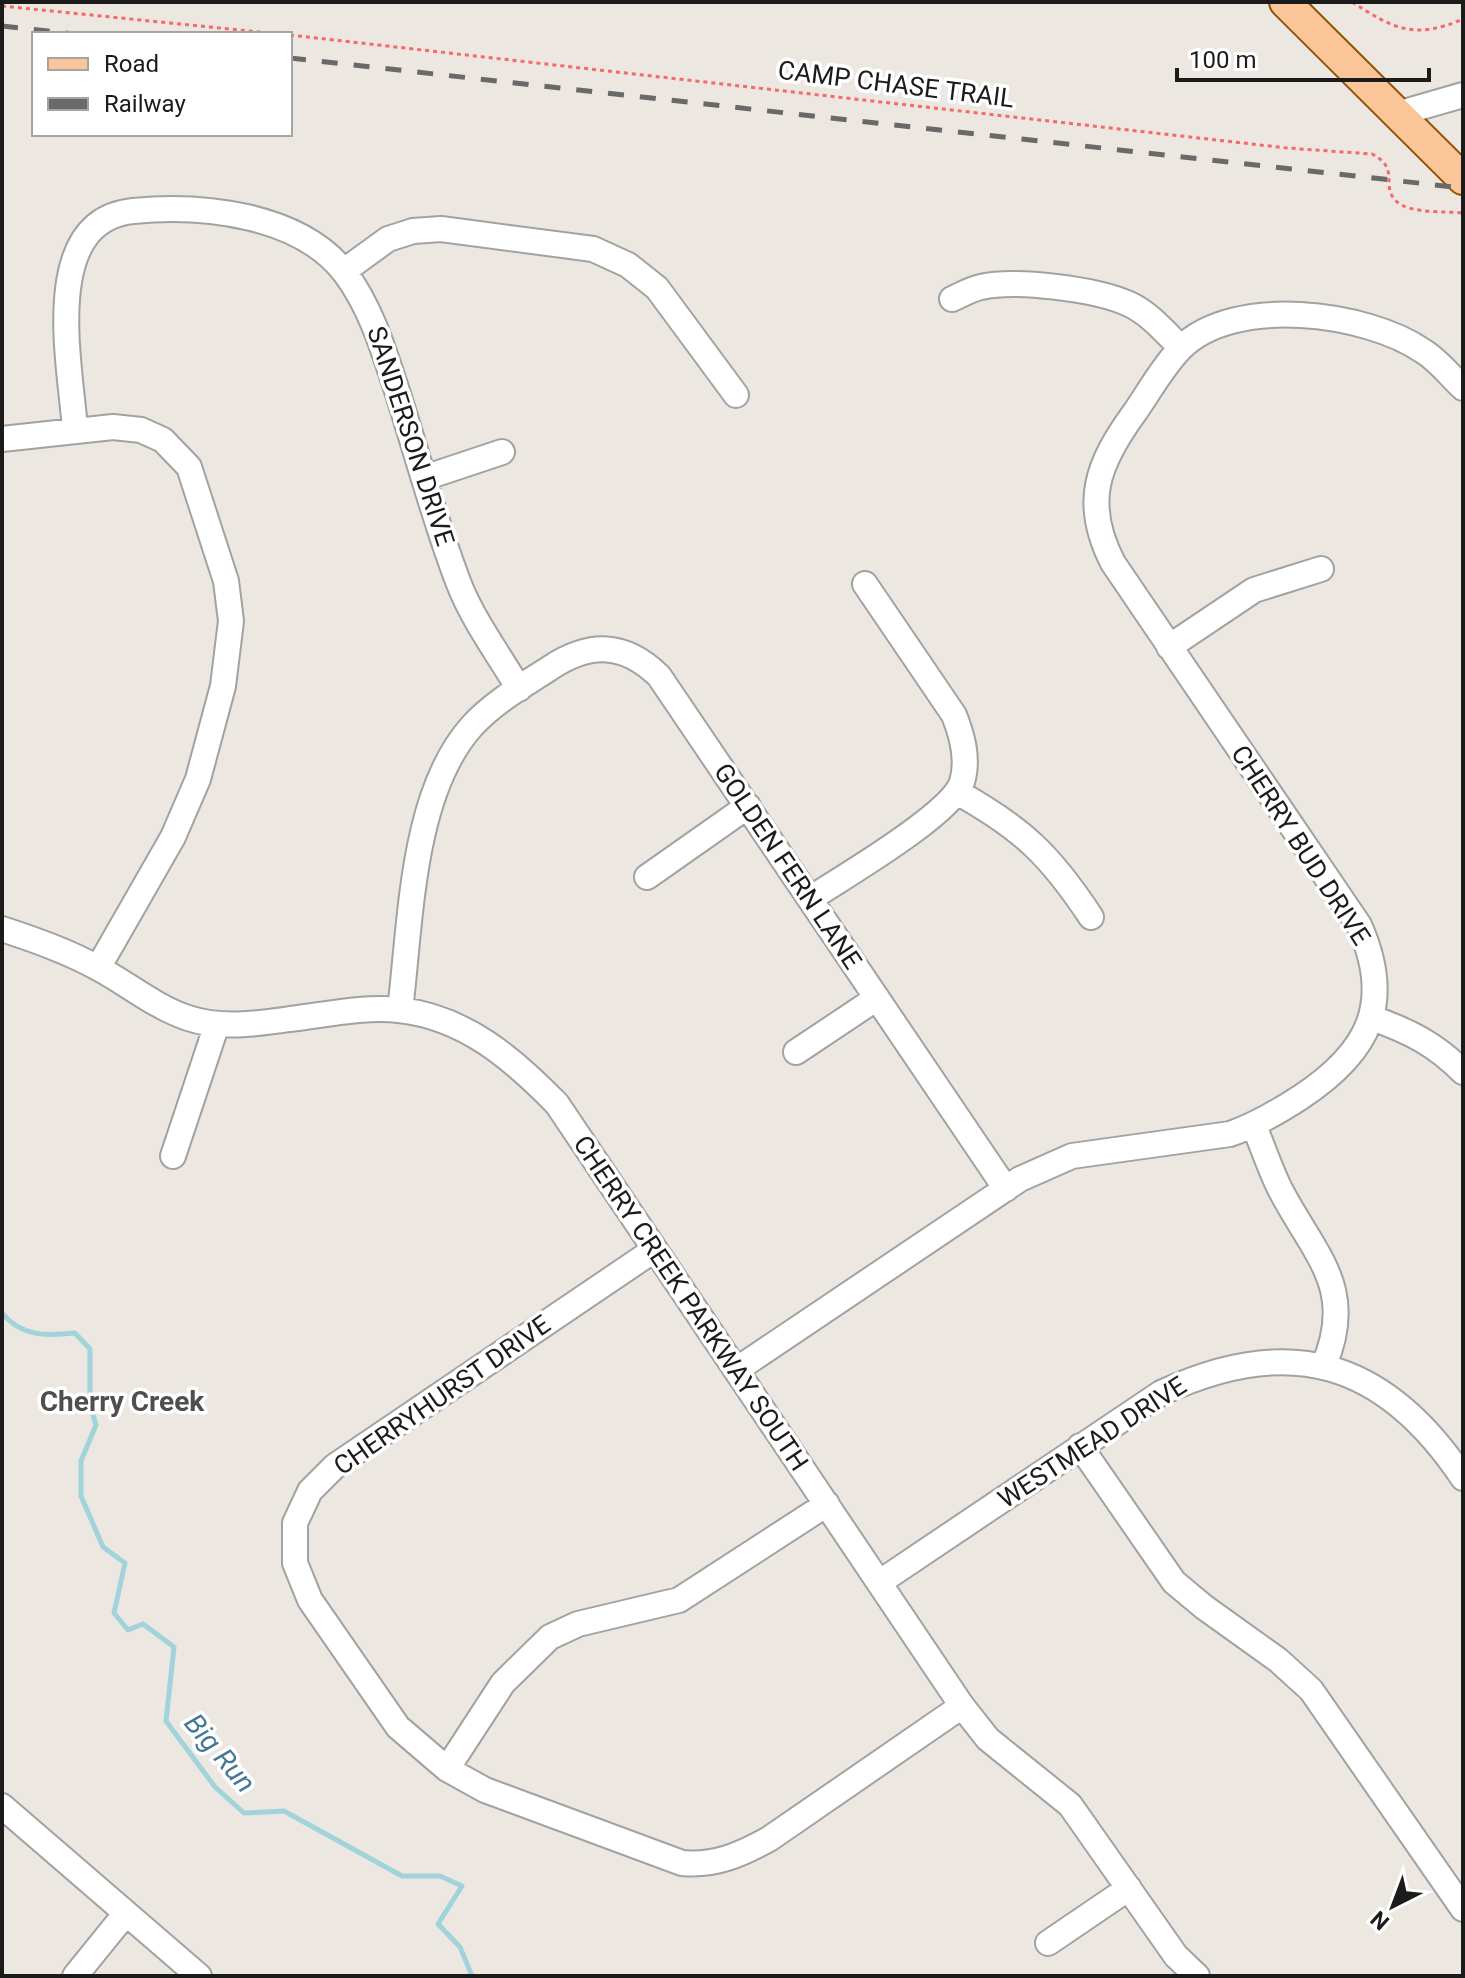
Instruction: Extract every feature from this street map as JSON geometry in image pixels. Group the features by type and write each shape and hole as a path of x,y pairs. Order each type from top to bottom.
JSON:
{"main road":[{"path":"1285,2 1463,179"}],"street":[{"path":"1397,114 1463,95"},
{"name":"SANDERSON DRIVE","path":"75,430 66,304 70,263 93,229 125,212 160,208 245,217 300,235 344,271 375,322 460,586 519,689"},
{"path":"344,271 388,239 413,231 441,229 559,242 593,249 628,265 657,288 736,395"},
{"path":"952,299 979,287 1009,284 1098,294 1129,304 1151,318 1181,348"},
{"name":"CHERRY BUD DRIVE","path":"736,1370 1006,1189 1072,1156 1230,1134 1254,1126 1334,1074 1357,1049 1372,1018 1377,996 1375,970 1359,925 1104,547 1095,502 1103,462 1114,441 1181,348 1202,333 1251,315 1342,321 1398,337 1424,351 1463,388"},
{"path":"2,439 113,427 141,430 163,440 189,467 226,581 231,621 223,686 198,779 173,837 98,968"},
{"path":"424,478 502,452"},
{"path":"1169,647 1254,590 1321,569"},
{"path":"810,899 928,819 957,792 965,760 962,737 954,715 865,584"},
{"name":"GOLDEN FERN LANE","path":"400,1010 423,829 435,787 455,749 473,725 519,689 573,655 617,650 641,659 659,676 1006,1189"},
{"path":"957,792 1017,829 1043,851 1091,917"},
{"path":"647,877 748,806"},
{"name":"CHERRY CREEK PARKWAY SOUTH","path":"2,929 52,946 174,1011 217,1024 248,1025 363,1010 400,1010 481,1037 514,1059 557,1104 962,1706 988,1739 1070,1805 1176,1956 1197,1976"},
{"path":"796,1052 877,998"},
{"path":"1372,1018 1409,1031 1440,1049 1463,1072"},
{"path":"173,1156 217,1024"},
{"path":"1254,1126 1280,1189 1330,1273 1336,1292 1336,1332 1324,1365 1387,1395 1414,1416 1438,1441 1463,1478"},
{"name":"CHERRYHURST DRIVE","path":"654,1250 335,1466 310,1491 295,1523 295,1563 310,1600 398,1727 447,1769 485,1790 682,1863 714,1862 735,1857 769,1839 962,1706"},
{"name":"WESTMEAD DRIVE","path":"880,1582 1161,1393 1204,1372 1240,1364 1283,1362 1324,1365"},
{"path":"1080,1446 1174,1582 1278,1660 1311,1690 1463,1909"},
{"path":"447,1769 503,1683 550,1637 578,1624 679,1600 827,1504"},
{"path":"2,1806 199,1976"},
{"path":"1048,1943 1129,1888"},
{"path":"75,1976 126,1913"}],"path":[{"path":"1352,2 1380,22 1406,31 1435,29 1463,19"},
{"path":"2,6 259,32"},
{"name":"CAMP CHASE TRAIL","path":"292,35 1287,148 1372,154 1384,160 1389,168 1391,193 1396,201 1416,208 1463,213"}],"waterway":[{"name":"Big Run","path":"2,1313 26,1331 54,1335 75,1333 90,1349 90,1405 96,1425 81,1461 81,1496 103,1547 125,1563 114,1613 128,1630 143,1624 174,1647 166,1721 215,1787 244,1813 284,1811 402,1876 440,1876 462,1886 438,1924 460,1947 472,1976"}],"railway":[{"path":"2,26 56,32"},
{"path":"292,58 1463,188"}],"district":[{"name":"Cherry Creek","path":"122,1401"}]}
